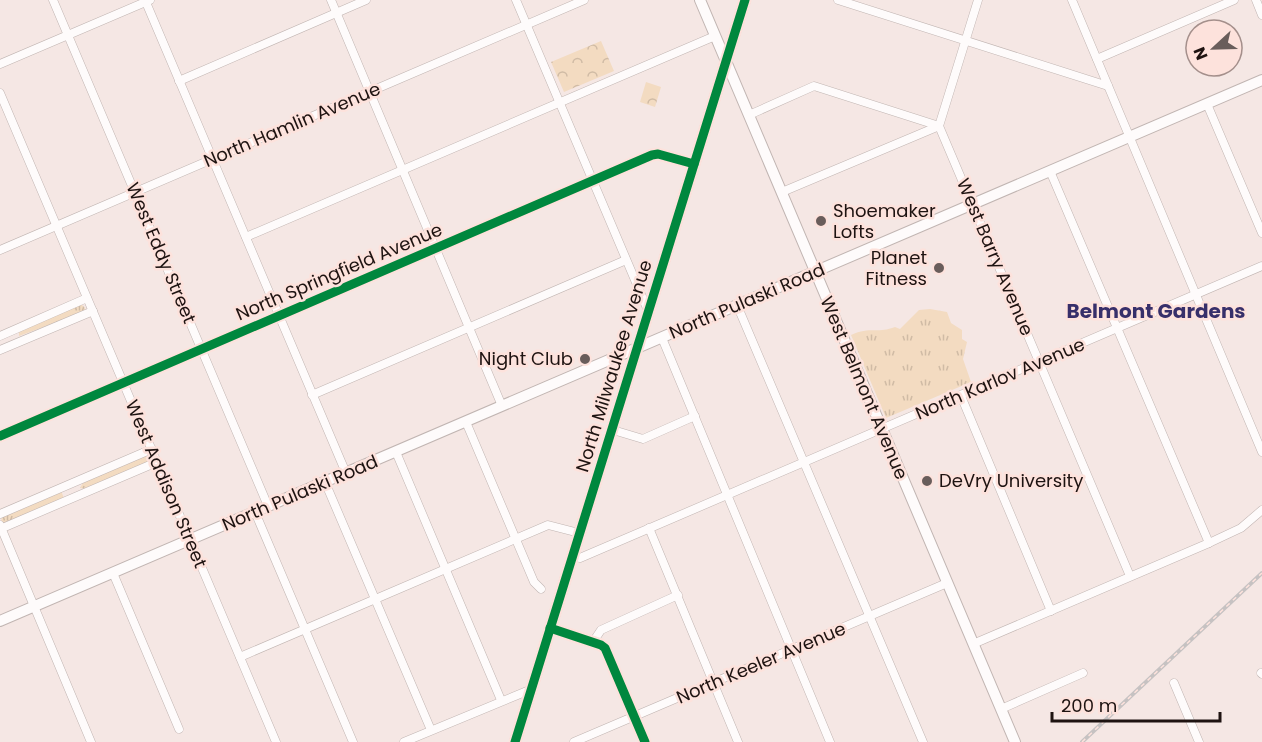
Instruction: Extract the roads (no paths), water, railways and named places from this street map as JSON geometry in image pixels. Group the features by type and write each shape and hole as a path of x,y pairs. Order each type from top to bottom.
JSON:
{"main road":[{"name":"West Belmont Avenue","path":"700,0 1015,742"},
{"name":"North Milwaukee Avenue","path":"515,742 745,0"},
{"name":"North Pulaski Road","path":"0,621 1262,80"}],"street":[{"name":"West Eddy Street","path":"54,0 268,506"},
{"path":"331,0 502,406"},
{"path":"179,81 366,0"},
{"path":"516,0 649,314"},
{"name":"North Hamlin Avenue","path":"0,250 584,0"},
{"path":"838,0 1108,86"},
{"path":"939,126 978,0"},
{"path":"1072,0 1262,452"},
{"path":"1097,59 1234,0"},
{"path":"1256,0 1262,15"},
{"path":"0,64 147,1 346,473"},
{"path":"246,237 715,36"},
{"path":"749,115 814,86 939,126"},
{"name":"West Addison Street","path":"0,93 276,742"},
{"path":"1207,104 1262,233"},
{"path":"782,192 939,126"},
{"name":"West Barry Avenue","path":"939,126 1131,576"},
{"name":"North Springfield Avenue","path":"0,436 655,154 694,164"},
{"path":"1050,171 1209,543"},
{"path":"312,395 626,260"},
{"name":"North Karlov Avenue","path":"572,556 580,558 1262,266"},
{"path":"87,298 1,335 3,349 93,311"},
{"path":"737,305 923,742"},
{"path":"15,329 20,342"},
{"path":"662,338 830,742"},
{"path":"961,396 1051,611"},
{"path":"613,430 643,439 695,416"},
{"path":"466,422 534,582 541,589"},
{"path":"0,514 152,449"},
{"path":"396,452 501,700"},
{"path":"91,742 0,527 157,462"},
{"path":"76,482 81,494"},
{"path":"324,482 431,730"},
{"path":"65,487 70,499"},
{"path":"973,644 1209,543 1247,524 1262,510"},
{"path":"255,512 353,742"},
{"path":"240,657 548,525 579,533"},
{"path":"649,528 738,742"},
{"path":"113,573 179,729"},
{"name":"North Keeler Avenue","path":"574,742 947,583"},
{"path":"593,642 601,630 678,596"},
{"path":"550,628 605,648 645,742"},
{"path":"1001,709 1083,673"},
{"path":"1174,683 1199,742"},
{"path":"404,742 422,738 431,730 532,689"}],"railway":[{"path":"1082,742 1262,573"}],"place":[{"name":"Shoemaker Lofts","path":"821,221"},
{"name":"Planet Fitness","path":"939,268"},
{"name":"Night Club","path":"585,359"},
{"name":"DeVry University","path":"927,481"}],"district":[{"name":"Belmont Gardens","path":"1156,311"}]}
